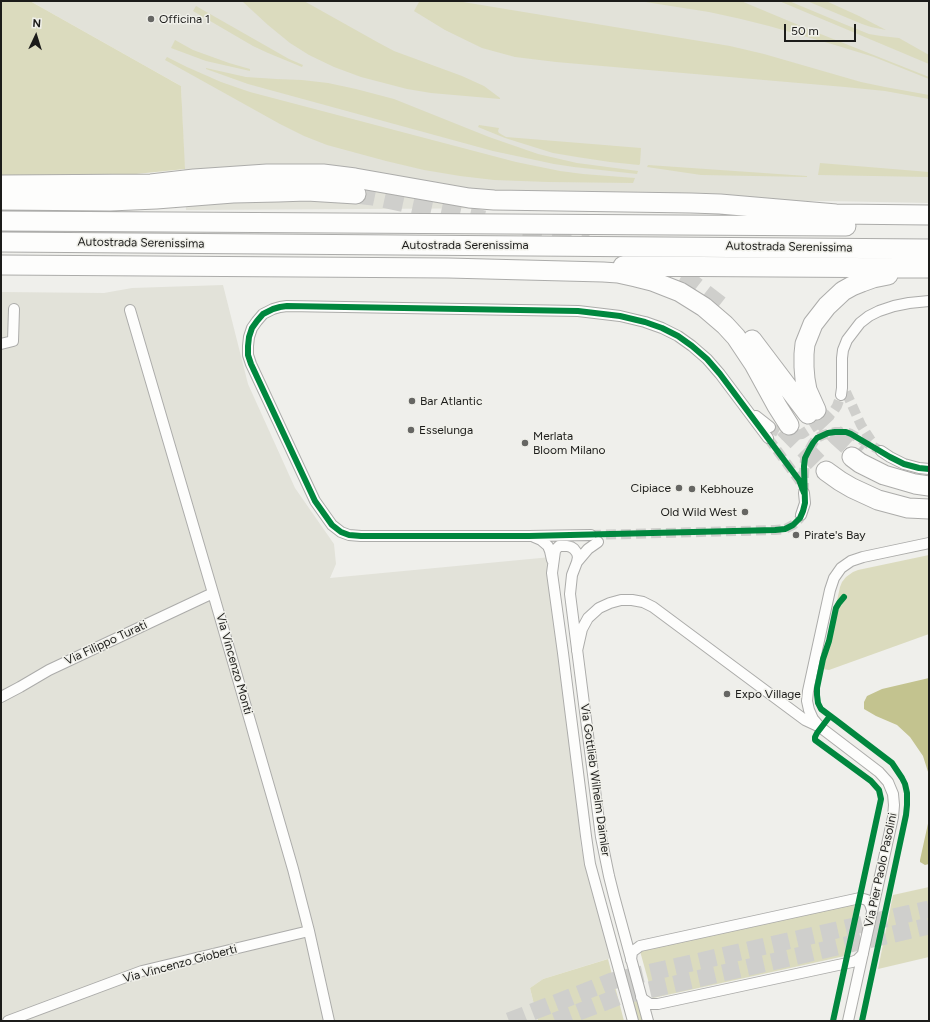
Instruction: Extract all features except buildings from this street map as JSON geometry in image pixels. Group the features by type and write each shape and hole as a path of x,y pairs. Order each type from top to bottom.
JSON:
{"highway":[{"path":"1,184 151,184 194,179 267,174 323,174 355,178 469,198 494,200 691,203 836,214 929,215"},
{"path":"1,195 56,196 120,192 198,184 239,176"},
{"path":"1,200 117,201 233,193 307,191 356,194"},
{"name":"Autostrada Serenissima","path":"1,221 929,227"},
{"name":"Autostrada Serenissima","path":"1,242 929,249"},
{"path":"1,264 448,268 618,273 652,281 680,292 704,307 725,325 736,337 754,364 777,406 781,427"},
{"path":"448,268 557,266 929,268"},
{"path":"726,310 812,412 805,379 804,354 807,339 813,324 827,306 834,298 848,289 873,278 900,274 929,274"},
{"path":"1,277 573,282 602,283 631,288 653,294 673,302 705,321 740,357 781,427"},
{"path":"855,456 900,480 929,486"},
{"path":"826,471 852,488 878,500 908,508 929,509"}],"street":[{"path":"844,393 842,388 843,350 847,340 860,323 879,311 894,306 929,301"},
{"path":"577,562 588,549 594,538 529,536 361,536 349,535 341,532 332,525 315,501 251,364 248,355 248,342 252,328 257,321 264,314 273,309 288,306 578,311 620,316 662,328 678,336 692,346 707,359 720,374 768,438"},
{"path":"1,344 14,341 14,309"},
{"name":"Via Vincenzo Monti","path":"130,310 293,869 309,931 329,1021"},
{"path":"744,406 781,427"},
{"path":"881,451 904,464 929,469"},
{"path":"801,515 805,503 804,493"},
{"path":"529,536 542,540 548,546 552,556 553,566"},
{"name":"Via Pier Paolo Pasolini","path":"848,1021 893,817 893,794 888,782 879,772 820,727 813,719 807,700 808,691 830,590 834,578 841,568 851,561 863,557 929,543"},
{"path":"553,566 555,551 557,548 563,546 571,546 577,552 577,562"},
{"name":"Via Gottlieb Wilhelm Daimler","path":"577,562 570,583 570,594 601,837 609,876 648,1021"},
{"name":"Via Gottlieb Wilhelm Daimler","path":"553,566 552,574 590,864 633,1021"},
{"name":"Via Filippo Turati","path":"1,696 49,670 213,593"},
{"name":"Via Pier Paolo Pasolini","path":"577,651 582,629 588,618 599,608 621,600 644,602 654,607 805,720 820,727"},
{"path":"631,960 632,952 640,946 860,898 867,900 872,910"},
{"name":"Via Vincenzo Gioberti","path":"8,1021 142,971 309,931"},
{"path":"642,997 650,1004 658,1004 852,962 857,960 862,954"}],"shaded area":[{"path":"1,1 30,1 181,86 185,169 107,177 1,177"},
{"path":"30,1 929,1 929,203 826,201 651,201 531,208 186,210 181,86"},
{"path":"242,1 304,1 394,51 462,76 484,86 500,99 431,93 407,89 361,77 334,67 309,55 290,43"},
{"path":"418,1 457,1 730,46 764,54 861,82 929,95 929,99 885,91 556,62 515,57 482,48 445,30 414,11 419,2"},
{"path":"639,1 741,1 929,77 929,79 874,57 769,26 709,12"},
{"path":"779,1 789,1 869,34 899,38 929,55 929,64"},
{"path":"807,1 826,1 886,30 862,24"},
{"path":"196,6 289,59 303,65 302,67 253,46 193,11"},
{"path":"175,40 193,50 250,69 250,71 206,61 171,48"},
{"path":"167,57 221,82 250,92 516,162 560,171 635,178 633,183 494,180 424,170 386,161 327,145 304,136 165,60"},
{"path":"206,68 246,77 302,80 328,83 356,89 394,99 489,137 538,154 577,163 638,171 637,174 574,167 493,151 248,84"},
{"path":"479,125 499,128 499,133 506,137 641,148 640,164 610,162 553,153 505,138 478,127"},
{"path":"820,163 929,172 929,177 818,175"},
{"path":"648,165 807,177 701,175 647,167"},
{"path":"223,285 248,384 295,488 334,544 336,564 330,578 551,557 573,756 581,847 614,957 543,979 530,988 538,1021 1,1021 1,292 104,293 132,288"},
{"path":"929,555 929,634 829,670 822,669 840,587 846,577 858,570"},
{"path":"929,678 929,775 923,756 910,737 897,725 864,709 864,702 867,696 882,689"},
{"path":"929,819 929,864 925,865 920,862 920,860"},
{"path":"929,887 929,957 878,969 893,895"},
{"path":"855,904 845,956 653,998 640,951"},
{"path":"608,959 624,1021 538,1021 530,988 543,979"},
{"path":"633,983 643,1021 638,1021 628,985"}],"tunnel":[{"path":"356,194 373,196 484,220"},
{"path":"524,228 588,242"},
{"path":"655,264 690,282 726,310"},
{"path":"846,392 861,425 874,444"},
{"path":"770,427 785,435 802,434 828,417 837,406 841,395"},
{"path":"816,410 824,422 858,455"},
{"path":"784,428 826,471"},
{"path":"804,493 805,458 817,438 835,432 846,432 881,451"},
{"path":"768,438 799,480 803,489"},
{"path":"591,535 775,530 785,529 793,525 801,515"},
{"path":"509,1021 612,981 929,909"},
{"path":"555,1021 618,997 929,926"}],"cycle path":[{"path":"804,493 799,480 720,374 707,359 678,336 645,322 620,316 578,311 287,306 273,309 263,314 252,328 249,337 248,355 251,364 315,501 332,525 341,532 349,535 529,536 785,529 793,525 800,518 803,511 805,503 804,466 805,458 809,450 817,438 828,433 835,432 846,432 851,434 904,464 929,469"},
{"path":"844,597 836,608 829,641 823,659 817,688 818,703 821,709 892,763 902,778 907,793 906,815 862,1021"},
{"path":"830,716 817,733 815,740 871,781 879,790 881,799 833,1021"}],"place":[{"name":"Officina 1","path":"151,19"},
{"name":"Bar Atlantic","path":"412,401"},
{"name":"Esselunga","path":"411,430"},
{"name":"Merlata Bloom Milano","path":"525,443"},
{"name":"Cipiace","path":"679,488"},
{"name":"Kebhouze","path":"692,489"},
{"name":"Old Wild West","path":"745,512"},
{"name":"Pirate's Bay","path":"796,535"},
{"name":"Expo Village","path":"727,694"}]}
